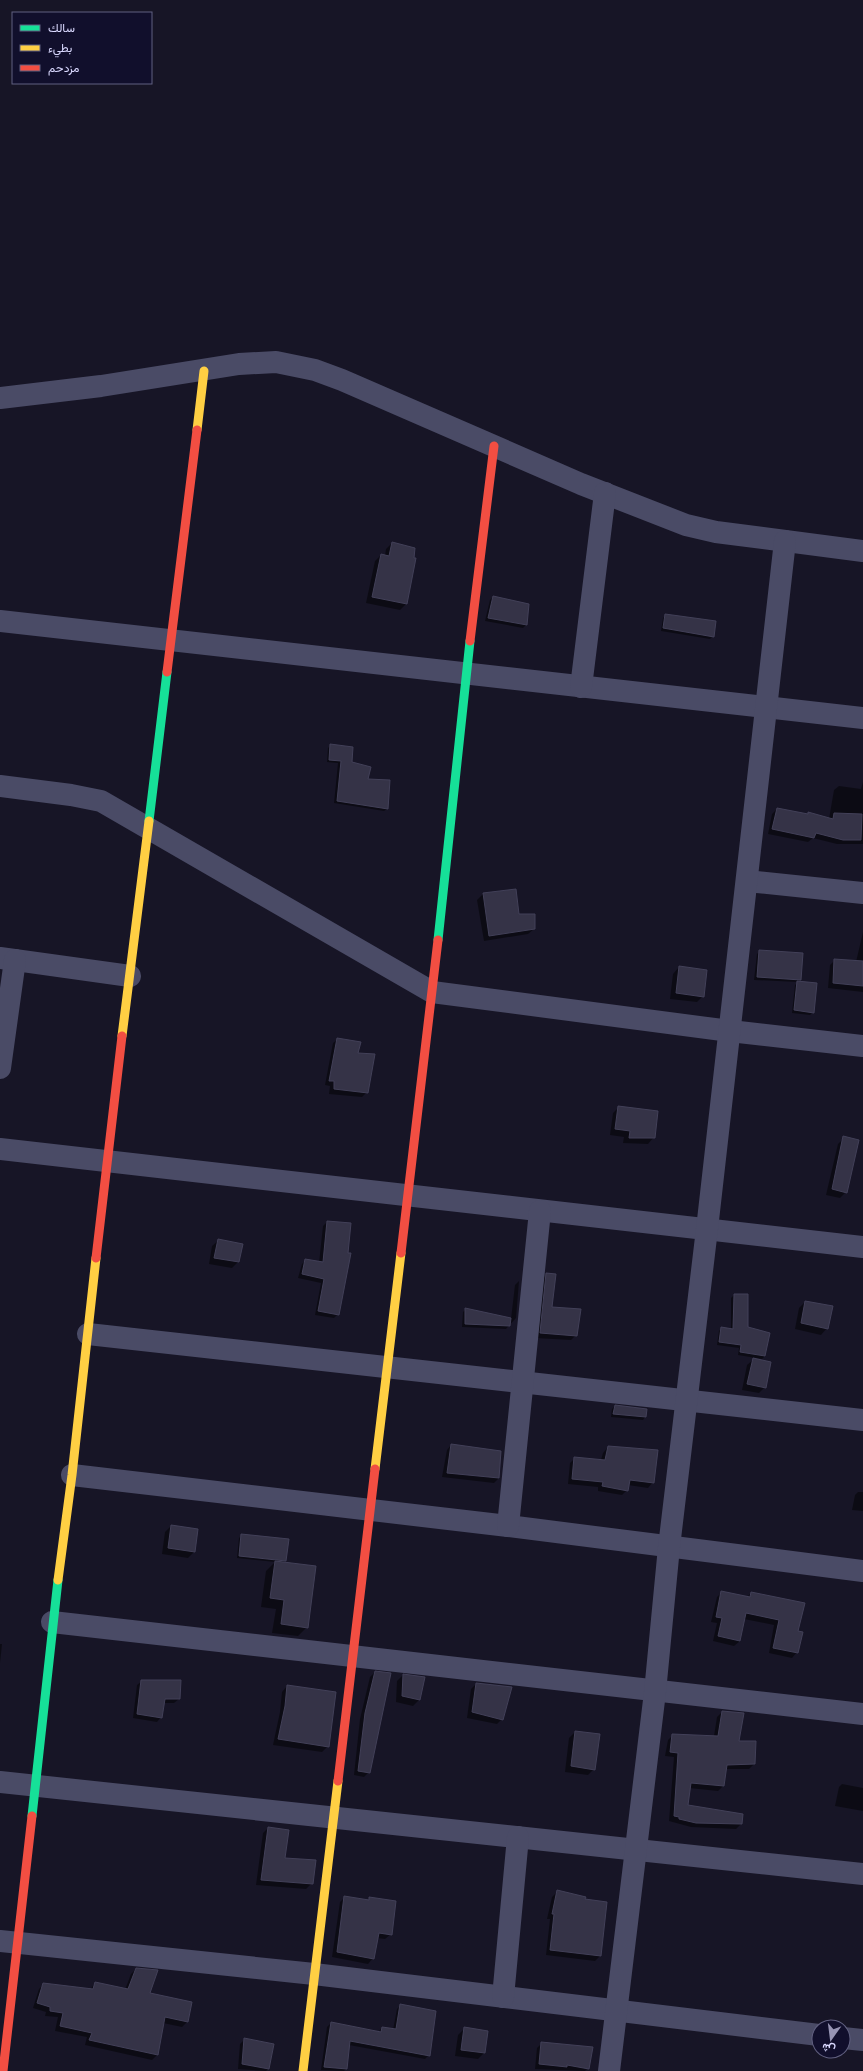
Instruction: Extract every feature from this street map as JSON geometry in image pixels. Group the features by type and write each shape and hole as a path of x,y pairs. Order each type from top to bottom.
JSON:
{"street":[{"path":"0,398 204,371 239,364 276,362 315,370 605,494 686,525 716,532 863,551"},
{"path":"3,2071 10,1942 35,1786 52,1622 72,1475 106,1162 172,640 204,371"},
{"path":"303,2071 332,1816 353,1657 406,1195 432,992 466,673 494,446"},
{"path":"581,687 605,494"},
{"path":"609,2071 655,1692 669,1547 688,1401 785,541"},
{"path":"0,620 863,718"},
{"path":"0,786 70,795 102,801 124,813 148,830 432,992 730,1031 863,1046"},
{"path":"747,881 863,893"},
{"path":"0,1068 7,959 130,976"},
{"path":"0,1149 863,1247"},
{"path":"508,1526 540,1211"},
{"path":"88,1334 863,1420"},
{"path":"72,1475 508,1526 863,1571"},
{"path":"52,1622 655,1692 863,1714"},
{"path":"0,1782 332,1816 863,1874"},
{"path":"502,1997 518,1837"},
{"path":"10,1942 314,1974 811,2034"},
{"path":"851,2039 863,2040"}],"building":[{"path":"392,542 415,548 414,558 416,558 407,604 372,597 381,554 389,556"},
{"path":"493,596 529,604 527,625 488,618"},
{"path":"665,614 716,621 714,637 663,628"},
{"path":"330,744 353,747 352,762 371,767 368,779 390,780 388,809 337,801 341,761 329,760"},
{"path":"777,808 808,814 808,812 833,819 834,813 862,814 861,840 843,840 816,833 814,838 772,829"},
{"path":"516,889 519,914 535,914 535,929 489,936 483,893"},
{"path":"759,950 803,953 801,980 757,977"},
{"path":"834,959 863,961 863,986 833,983"},
{"path":"679,966 707,970 704,997 676,993"},
{"path":"797,981 817,983 814,1013 794,1010"},
{"path":"337,1038 361,1042 358,1053 375,1054 368,1093 334,1089 334,1081 329,1081"},
{"path":"618,1106 658,1111 655,1138 629,1138 630,1131 615,1129"},
{"path":"843,1136 859,1140 847,1193 832,1189"},
{"path":"327,1221 351,1223 348,1253 351,1253 339,1315 318,1311 324,1279 302,1274 305,1259 323,1262"},
{"path":"218,1239 243,1244 239,1262 214,1258"},
{"path":"546,1273 556,1274 552,1307 581,1309 577,1336 540,1333"},
{"path":"734,1294 748,1294 748,1327 770,1333 765,1356 740,1352 741,1345 719,1342 721,1327 733,1329"},
{"path":"805,1301 833,1306 828,1329 801,1323"},
{"path":"465,1308 511,1318 510,1326 465,1324"},
{"path":"753,1358 771,1362 766,1388 747,1384"},
{"path":"615,1405 647,1409 646,1417 613,1414"},
{"path":"451,1444 501,1451 499,1478 447,1473"},
{"path":"608,1446 658,1450 654,1483 630,1480 628,1491 602,1486 603,1482 572,1479 574,1457 605,1460"},
{"path":"171,1525 198,1529 195,1552 168,1548"},
{"path":"241,1534 289,1539 286,1561 239,1556"},
{"path":"275,1561 316,1566 308,1628 281,1624 284,1600 270,1598"},
{"path":"721,1591 750,1597 751,1592 805,1603 798,1631 803,1632 798,1653 773,1648 779,1620 746,1613 740,1641 718,1636 722,1618 716,1617"},
{"path":"375,1671 391,1673 370,1773 358,1771 365,1713"},
{"path":"403,1674 425,1677 420,1700 402,1696"},
{"path":"141,1680 181,1680 180,1699 165,1699 162,1718 137,1714"},
{"path":"476,1683 512,1687 503,1720 472,1712"},
{"path":"287,1685 336,1692 329,1747 278,1739 285,1706"},
{"path":"722,1711 744,1713 739,1741 756,1741 755,1764 727,1765 724,1786 691,1783 688,1805 743,1814 742,1824 696,1823 679,1819 679,1817 674,1816 678,1753 670,1752 672,1734 718,1736"},
{"path":"575,1731 600,1734 595,1770 571,1766"},
{"path":"268,1827 289,1830 285,1858 316,1860 313,1884 261,1880"},
{"path":"557,1890 586,1897 585,1899 607,1902 601,1956 550,1950 554,1914 552,1914"},
{"path":"344,1896 369,1900 369,1897 396,1901 392,1935 379,1933 374,1959 337,1952"},
{"path":"136,1968 158,1970 150,1993 192,2002 188,2022 165,2017 158,2055 89,2040 92,2033 60,2026 63,2013 50,2011 50,2007 37,2003 43,1983 93,1989 95,1982 128,1989"},
{"path":"400,2004 436,2011 430,2056 350,2041 347,2069 324,2067 331,2022 381,2032 382,2027 396,2029"},
{"path":"464,2027 488,2031 485,2053 461,2050"},
{"path":"244,2038 274,2044 269,2069 242,2064"},
{"path":"541,2042 593,2047 589,2069 567,2065 567,2067 539,2064"}],"traffic: fast":[{"path":"438,940 470,641"},
{"path":"149,821 167,672"},
{"path":"32,1816 58,1580"}],"traffic: slow":[{"path":"197,430 204,371"},
{"path":"122,1036 149,821"},
{"path":"375,1469 401,1253"},
{"path":"58,1580 72,1475 96,1258"},
{"path":"303,2071 338,1781"}],"traffic: jam":[{"path":"167,672 197,430"},
{"path":"470,641 494,446"},
{"path":"401,1253 438,940"},
{"path":"96,1258 122,1036"},
{"path":"338,1781 375,1469"},
{"path":"3,2071 32,1816"}]}
